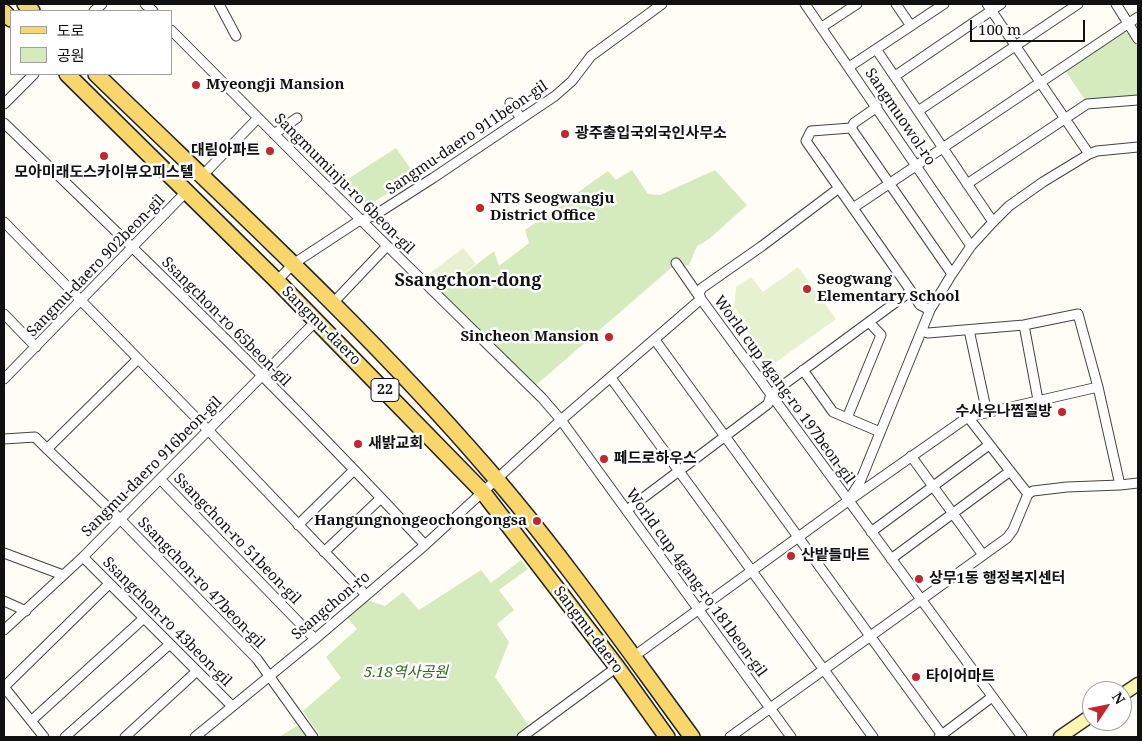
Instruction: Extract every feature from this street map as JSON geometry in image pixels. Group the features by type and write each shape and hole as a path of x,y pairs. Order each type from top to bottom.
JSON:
{"main road":[{"name":"Sangmu-daero","path":"68,75 277,281 482,491 617,667 667,737"},
{"name":"Sangmu-daero","path":"97,75 293,264 428,402 496,479 581,584 692,737"}],"street":[{"path":"218,4 236,36"},
{"name":"Sangmu-daero 911beon-gil","path":"277,281 293,264 357,222 375,215 441,173 564,90 591,56 662,4"},
{"name":"Sangmuowol-ro","path":"805,4 971,246"},
{"path":"822,27 845,7 856,4"},
{"path":"896,4 911,26"},
{"path":"849,67 944,4"},
{"path":"895,76 989,7 1001,4"},
{"path":"918,111 1078,4"},
{"path":"1116,4 1138,39"},
{"path":"989,7 1089,154"},
{"path":"853,208 1138,17"},
{"name":"Sangmuminju-ro 6beon-gil","path":"172,31 542,398 561,420"},
{"path":"876,49 993,222"},
{"path":"4,104 33,75"},
{"path":"967,184 1087,104 1138,100"},
{"path":"510,103 521,118"},
{"path":"852,128 854,123 877,107"},
{"path":"202,177 258,118"},
{"path":"274,134 297,118"},
{"name":"Ssangchon-ro 65beon-gil","path":"4,123 133,248 382,498 425,544"},
{"path":"852,128 952,274"},
{"path":"852,128 811,130 806,141 920,305 930,310"},
{"path":"848,501 860,482 930,310 971,246 1009,206 1043,182 1089,154 1097,150 1138,146"},
{"name":"Ssangchon-ro","path":"195,737 315,639 425,544 561,420 701,299 699,293 702,288 839,188"},
{"name":"Sangmu-daero 902beon-gil","path":"4,379 186,192"},
{"path":"4,222 208,430 366,595"},
{"path":"332,304 387,246"},
{"name":"World cup 4gang-ro 197beon-gil","path":"676,263 1022,737"},
{"path":"627,510 768,404 771,394 910,291"},
{"path":"4,314 36,347"},
{"path":"922,331 928,333 1024,325 1078,314 1098,386 1120,485"},
{"name":"Sangmu-daero 916beon-gil","path":"4,630 83,557 316,321"},
{"path":"847,418 881,335 869,322"},
{"path":"1024,325 1038,400"},
{"path":"969,330 987,412"},
{"path":"655,340 726,436 940,736 992,697"},
{"path":"48,449 138,359"},
{"path":"803,370 833,412 880,432"},
{"path":"611,378 874,737"},
{"path":"633,657 751,570 968,417 1098,386"},
{"path":"968,417 1028,494"},
{"name":"World cup 4gang-ro 181beon-gil","path":"561,420 791,737"},
{"name":"Ssangchon-ro 47beon-gil","path":"4,439 35,437 48,449 120,519 257,659 313,737"},
{"path":"871,532 989,445"},
{"path":"911,456 983,555"},
{"path":"298,525 354,470"},
{"path":"891,559 1009,472"},
{"name":"Ssangchon-ro 51beon-gil","path":"160,479 315,639"},
{"path":"730,737 1007,538 1013,530 1028,494 1045,488 1138,483"},
{"path":"324,552 382,498"},
{"path":"4,553 63,575"},
{"name":"Ssangchon-ro 43beon-gil","path":"83,557 232,706"},
{"path":"44,737 4,687 110,584"},
{"path":"4,601 26,611"},
{"path":"31,721 144,618"},
{"path":"65,737 170,644"},
{"path":"522,737 617,667"},
{"path":"124,737 197,671"},
{"path":"1060,737 1082,722"}],"green space":[{"path":"1124,32 1129,33 1138,46 1138,95 1085,100 1065,70"},
{"path":"396,148 415,175 368,206 340,184"},
{"path":"632,170 648,194 660,195 715,170 747,205 709,239 697,246 689,265 671,268 535,386 440,293 494,251 499,266 529,243 525,230 608,171 616,180"},
{"path":"463,248 476,264 443,289 430,273"},
{"path":"798,267 836,319 772,365 765,364 746,338 750,334 734,306 736,287 751,277 763,292"},
{"name":"5.18역사공원","path":"521,560 528,569 499,590 514,610 497,624 509,642 495,677 531,729 519,737 321,737 303,711 341,678 326,657 357,629 347,617 367,600 385,606 403,592 419,610 481,570 491,583"},
{"path":"300,724 310,737 279,737"}],"place":[{"name":"Myeongji Mansion","path":"196,85"},
{"name":"광주출입국외국인사무소","path":"565,134"},
{"name":"대림아파트","path":"270,151"},
{"name":"모아미래도스카이뷰오피스텔","path":"104,156"},
{"name":"NTS Seogwangju District Office","path":"480,208"},
{"name":"Seogwang Elementary School","path":"807,289"},
{"name":"Sincheon Mansion","path":"609,337"},
{"name":"수사우나찜질방","path":"1062,412"},
{"name":"새밝교회","path":"358,444"},
{"name":"페드로하우스","path":"604,459"},
{"name":"Hangungnongeochongongsa","path":"537,521"},
{"name":"산밭들마트","path":"791,556"},
{"name":"상무1동 행정복지센터","path":"919,579"},
{"name":"타이어마트","path":"916,677"}],"district":[{"name":"Ssangchon-dong","path":"468,281"}]}
